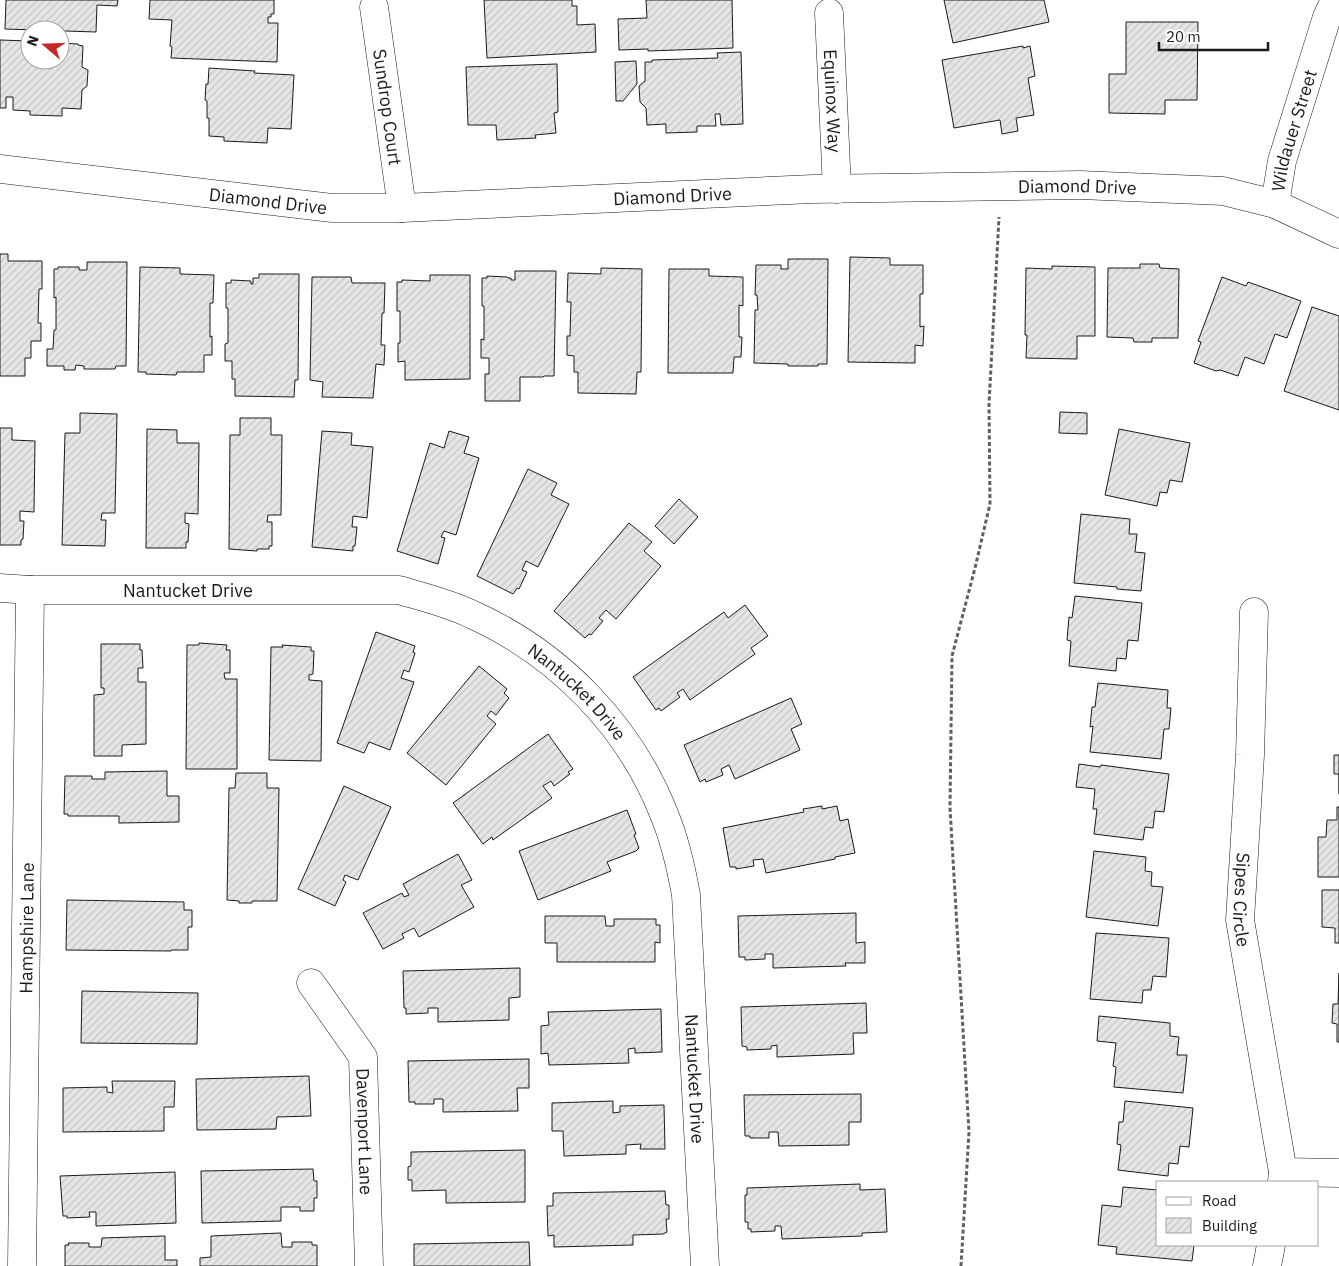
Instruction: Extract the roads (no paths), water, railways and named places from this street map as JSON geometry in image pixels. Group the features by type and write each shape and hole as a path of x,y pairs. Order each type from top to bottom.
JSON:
{"street":[{"name":"Wildauer Street","path":"1274,204 1282,161 1327,17 1335,0"},
{"name":"Sundrop Court","path":"374,8 402,208"},
{"name":"Equinox Way","path":"829,13 837,189"},
{"name":"Diamond Drive","path":"0,169 332,208 402,208 837,189 1003,185 1080,185 1223,190 1274,204 1339,234"},
{"name":"Nantucket Drive","path":"0,588 30,590 399,590 436,600 470,613 504,630 536,650 569,677 598,707 624,740 642,768 664,814 678,854 686,895 705,1266"},
{"name":"Hampshire Lane","path":"22,1266 30,590"},
{"name":"Sipes Circle","path":"1254,612 1250,755 1240,920 1282,1177"},
{"name":"Davenport Lane","path":"311,983 364,1057 368,1266"},
{"path":"1282,1177 1339,1173"},
{"path":"1267,1266 1271,1246"}]}
